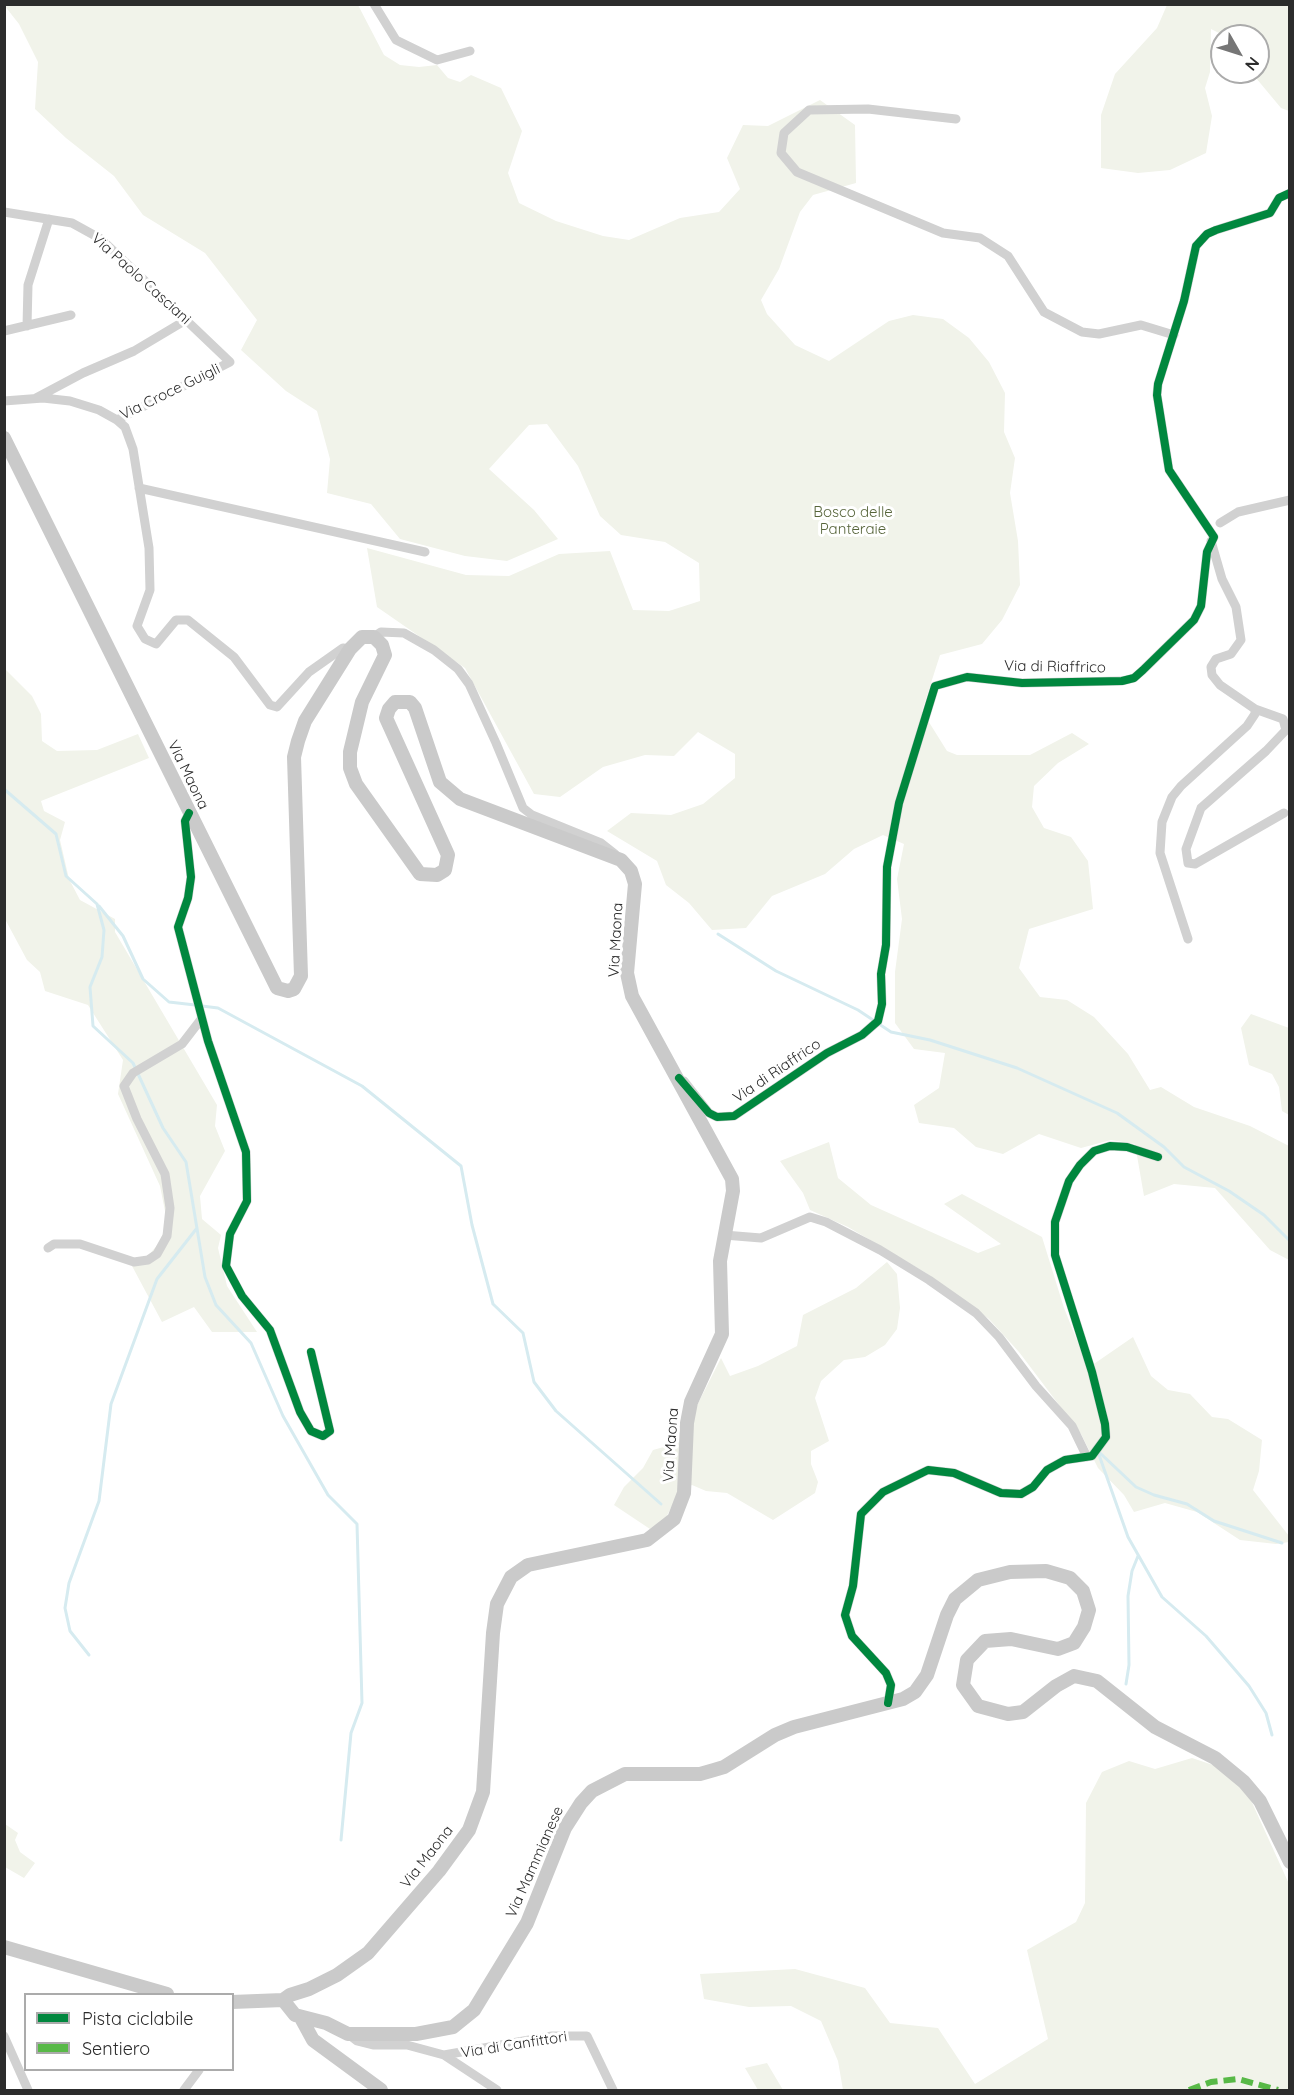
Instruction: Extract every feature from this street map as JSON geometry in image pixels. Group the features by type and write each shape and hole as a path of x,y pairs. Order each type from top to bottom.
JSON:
{"main road":[{"name":"Via Maona","path":"4,438 273,982 284,991 294,989 301,976 294,757 305,721 350,649 362,637 374,637"},
{"path":"374,637 382,645 385,655 362,702 350,752 350,768 356,784 420,873 437,875 445,870 448,855 386,718 389,709 400,701 410,702 415,708 440,782 460,799 621,860"},
{"name":"Via Maona","path":"283,2000 337,1976 368,1953 439,1871 469,1830 483,1792 493,1633 497,1604 512,1577 528,1565 647,1540 674,1519 684,1493 687,1423 691,1402 722,1334 720,1261 733,1191 732,1179 679,1078 632,996 627,973 635,884 631,871 621,860"},
{"name":"Via Mammianese","path":"301,2018 326,2023 348,2034 416,2034 440,2031 453,2026 474,2010 527,1923 572,1815 600,1785 617,1776 632,1773 700,1774 714,1770 724,1767 775,1735 794,1727 888,1703 915,1692 927,1675 947,1615 955,1599 966,1587 978,1580 1010,1572 1046,1571 1070,1578 1083,1591 1089,1610 1084,1627 1074,1643 1058,1649 1011,1639 985,1641 967,1660 963,1685 978,1706 1008,1714 1023,1712 1056,1686 1074,1676 1097,1681 1155,1726 1215,1758 1244,1782 1260,1801 1290,1862"},
{"path":"4,1947 160,1993"},
{"path":"234,2002 283,2000 290,2011 301,2018 314,2040 381,2091"}],"street":[{"path":"374,4 396,40 437,60 470,51"},
{"path":"956,118 942,119 868,109 809,110 784,133 781,153 796,171 944,233 980,238 1008,256 1044,312 1082,332 1100,334 1141,325 1173,335"},
{"path":"1284,813 1195,864 1188,863 1186,849 1201,808 1266,751 1286,730 1283,720 1255,710 1220,685 1212,675 1211,667 1216,659 1231,654 1241,640 1236,607 1222,579 1213,539 1175,482 1167,461 1158,384 1184,301 1192,258 1200,240 1216,230 1270,213 1279,198 1290,193"},
{"name":"Via Paolo Casciani","path":"4,212 72,223 101,239 230,362"},
{"path":"27,326 28,285 49,219"},
{"path":"4,331 71,315"},
{"path":"34,399 72,378 134,351 186,320"},
{"name":"Via Croce Guigli","path":"4,401 34,399 70,401 99,410 117,420 230,362"},
{"path":"117,420 128,433 149,548 150,590 137,626 149,642 159,643 178,618 188,620 234,657 270,705 277,707 309,672 344,648 350,649"},
{"path":"139,489 424,552"},
{"path":"1220,523 1238,512 1290,500"},
{"path":"1213,539 1225,513"},
{"name":"Via di Riaffrico","path":"679,1078 709,1113 717,1117 734,1116 828,1053 862,1035 878,1021 882,1004 881,974 886,945 887,867 900,803 935,686 967,677 1052,684 1122,681 1134,678 1194,620 1201,606 1203,573 1213,539"},
{"name":"Via Maona","path":"374,637 381,632 404,633 434,650 458,669 469,684 523,808 532,815 601,843 621,860"},
{"path":"1188,939 1160,853 1162,822 1172,797 1181,786 1247,726 1255,710"},
{"path":"189,813 185,822 191,877 188,898 178,927 202,1018 246,1152 247,1201 230,1234 226,1266 242,1296 270,1330 300,1412 311,1431 323,1436 330,1431 311,1352"},
{"path":"48,1248 54,1244 80,1244 134,1262 148,1260 157,1254 167,1236 170,1208 165,1174 137,1119 124,1086 133,1072 182,1044 202,1018"},
{"path":"888,1703 891,1685 889,1679 852,1636 845,1615 853,1586 861,1514 883,1492 928,1470 954,1473 1001,1493 1022,1494 1033,1487 1047,1470 1065,1460 1092,1456 1106,1437 1105,1424 1092,1372 1055,1255 1055,1222 1069,1181 1094,1151 1110,1146 1127,1147 1158,1157"},
{"path":"724,1235 761,1238 810,1217 826,1222 880,1250 929,1280 976,1313 999,1336 1036,1386 1072,1426 1088,1457"},
{"name":"Via di Canfittori","path":"348,2034 357,2041 373,2045 407,2046 444,2055 552,2036 587,2036 613,2091"},
{"path":"4,2036 28,2091"},
{"path":"444,2055 498,2091"},
{"path":"184,2091 198,2071"}],"green space":[{"name":"Bosco delle Panteraie","path":"4,5 358,5 384,55 400,65 419,67 437,65 448,78 460,82 471,75 501,88 522,131 508,173 519,203 556,221 603,236 629,240 680,218 719,212 740,189 727,158 743,125 768,126 820,100 855,125 856,183 813,195 800,212 779,269 761,300 767,314 795,345 829,361 889,321 913,315 943,319 969,338 989,362 1005,393 1004,432 1015,458 1010,493 1018,541 1020,585 1002,620 982,644 940,655 922,711 947,751 957,755 1030,755 1072,733 1089,744 1058,763 1034,786 1032,807 1044,828 1071,837 1088,861 1093,909 1029,929 1019,968 1040,997 1067,1000 1094,1017 1128,1054 1150,1090 1161,1087 1194,1107 1250,1126 1289,1146 1289,1260 1270,1250 1215,1188 1174,1184 1144,1196 1135,1144 1111,1140 1081,1148 1039,1134 1003,1154 976,1147 954,1128 919,1123 914,1105 939,1088 945,1053 914,1049 895,1023 895,972 902,919 897,879 904,844 883,835 854,849 825,874 772,896 746,928 712,930 689,903 666,885 657,861 607,831 631,813 671,815 703,804 735,778 735,754 698,732 674,756 645,755 603,767 560,797 534,794 465,668 377,607 367,548 466,575 509,576 559,554 610,551 633,610 669,611 700,601 699,563 665,542 621,535 600,516 578,466 547,424 529,425 489,469 534,510 558,539 507,561 465,556 400,539 371,504 327,493 330,459 317,411 286,391 241,350 257,320 205,253 143,215 114,176 66,138 35,109 38,62 19,24"},
{"path":"1167,5 1289,5 1289,111 1281,108 1261,84 1270,84 1270,24 1210,24 1210,72 1205,88 1212,116 1206,153 1170,170 1138,173 1101,168 1101,115 1115,74 1157,28"},
{"path":"4,668 32,696 41,714 42,741 57,751 97,750 138,734 149,758 41,801 44,811 65,822 60,840 69,879 80,900 115,919 115,932 217,1105 215,1126 225,1151 200,1196 202,1219 221,1235 218,1248 227,1286 257,1332 212,1332 194,1307 162,1322 132,1266 147,1257 160,1242 167,1221 160,1186 118,1094 123,1060 88,1005 45,991 40,972 27,960 5,919"},
{"path":"1251,1014 1289,1028 1289,1115 1282,1111 1279,1087 1272,1074 1249,1065 1241,1028"},
{"path":"829,1142 838,1178 871,1205 978,1253 1001,1244 944,1204 962,1194 1042,1237 1064,1308 1088,1368 1133,1337 1151,1376 1168,1390 1190,1394 1212,1417 1228,1419 1262,1440 1259,1471 1253,1490 1289,1536 1289,1542 1276,1544 1240,1540 1197,1512 1165,1503 1134,1512 1124,1495 1098,1468 1081,1434 1019,1352 989,1319 926,1273 848,1227 810,1210 803,1193 780,1161"},
{"path":"887,1262 897,1274 900,1308 897,1329 885,1345 865,1357 844,1360 821,1381 815,1398 829,1441 811,1451 811,1464 818,1482 815,1493 773,1520 727,1493 706,1491 692,1485 677,1495 666,1518 650,1529 614,1505 624,1487 643,1468 653,1450 678,1443 721,1358 730,1376 758,1366 797,1346 803,1315 856,1288"},
{"path":"1192,1758 1213,1765 1231,1777 1249,1796 1289,1884 1289,2090 843,2090 838,2061 821,2021 791,2006 749,2007 704,1999 700,1974 795,1969 865,1988 890,2023 938,2028 975,2084 1048,2039 1027,1950 1076,1922 1085,1903 1086,1803 1102,1772 1129,1761 1155,1769"},
{"path":"5,1824 18,1833 15,1840 20,1852 35,1863 24,1878 5,1867"},
{"path":"767,2063 783,2090 758,2090 745,2068"}],"waterway":[{"path":"4,789 56,834 66,876 97,904 104,930 102,957 90,987 93,1026 133,1063 163,1128 186,1162 205,1277 216,1305 251,1343 283,1416 328,1495 357,1524 362,1703 351,1733 341,1840"},
{"path":"99,906 123,936 143,979 169,1002 195,1005"},
{"path":"718,934 776,971 858,1010 891,1032 930,1040 1017,1068 1117,1113 1164,1147 1184,1167 1229,1191 1264,1215 1290,1241"},
{"path":"202,1006 218,1008 362,1086 461,1166 472,1225 493,1304 523,1333 534,1382 556,1411 661,1504"},
{"path":"89,1655 70,1631 65,1608 69,1583 99,1501 111,1404 157,1279 197,1228"},
{"path":"1098,1452 1128,1537 1162,1597 1206,1636 1249,1686 1266,1713 1272,1735"},
{"path":"1100,1453 1136,1487 1154,1495 1187,1504 1214,1521 1282,1543"},
{"path":"1126,1684 1129,1665 1128,1596 1132,1571 1138,1556"}],"marked path":[{"path":"1189,2090 1211,2082 1238,2079 1278,2090"}],"cycle path":[{"path":"679,1078 709,1113 717,1117 734,1116 827,1053 862,1035 878,1021 882,1004 881,974 886,945 887,867 899,803 935,686 967,677 1022,683 1122,681 1134,678 1194,620 1201,606 1207,552 1214,537 1169,470 1157,395 1158,384 1184,301 1196,246 1207,234 1270,213 1279,198 1290,193"},
{"path":"189,813 185,821 191,877 188,898 178,927 208,1041 246,1152 247,1201 230,1234 226,1266 242,1296 270,1330 300,1412 311,1431 323,1436 330,1431 311,1352"},
{"path":"888,1703 891,1685 886,1673 852,1636 845,1615 853,1586 861,1514 883,1492 928,1470 954,1473 1001,1493 1021,1494 1033,1487 1047,1470 1065,1460 1092,1456 1106,1437 1105,1424 1092,1372 1055,1255 1055,1222 1069,1181 1094,1151 1110,1146 1127,1147 1158,1157"}]}
